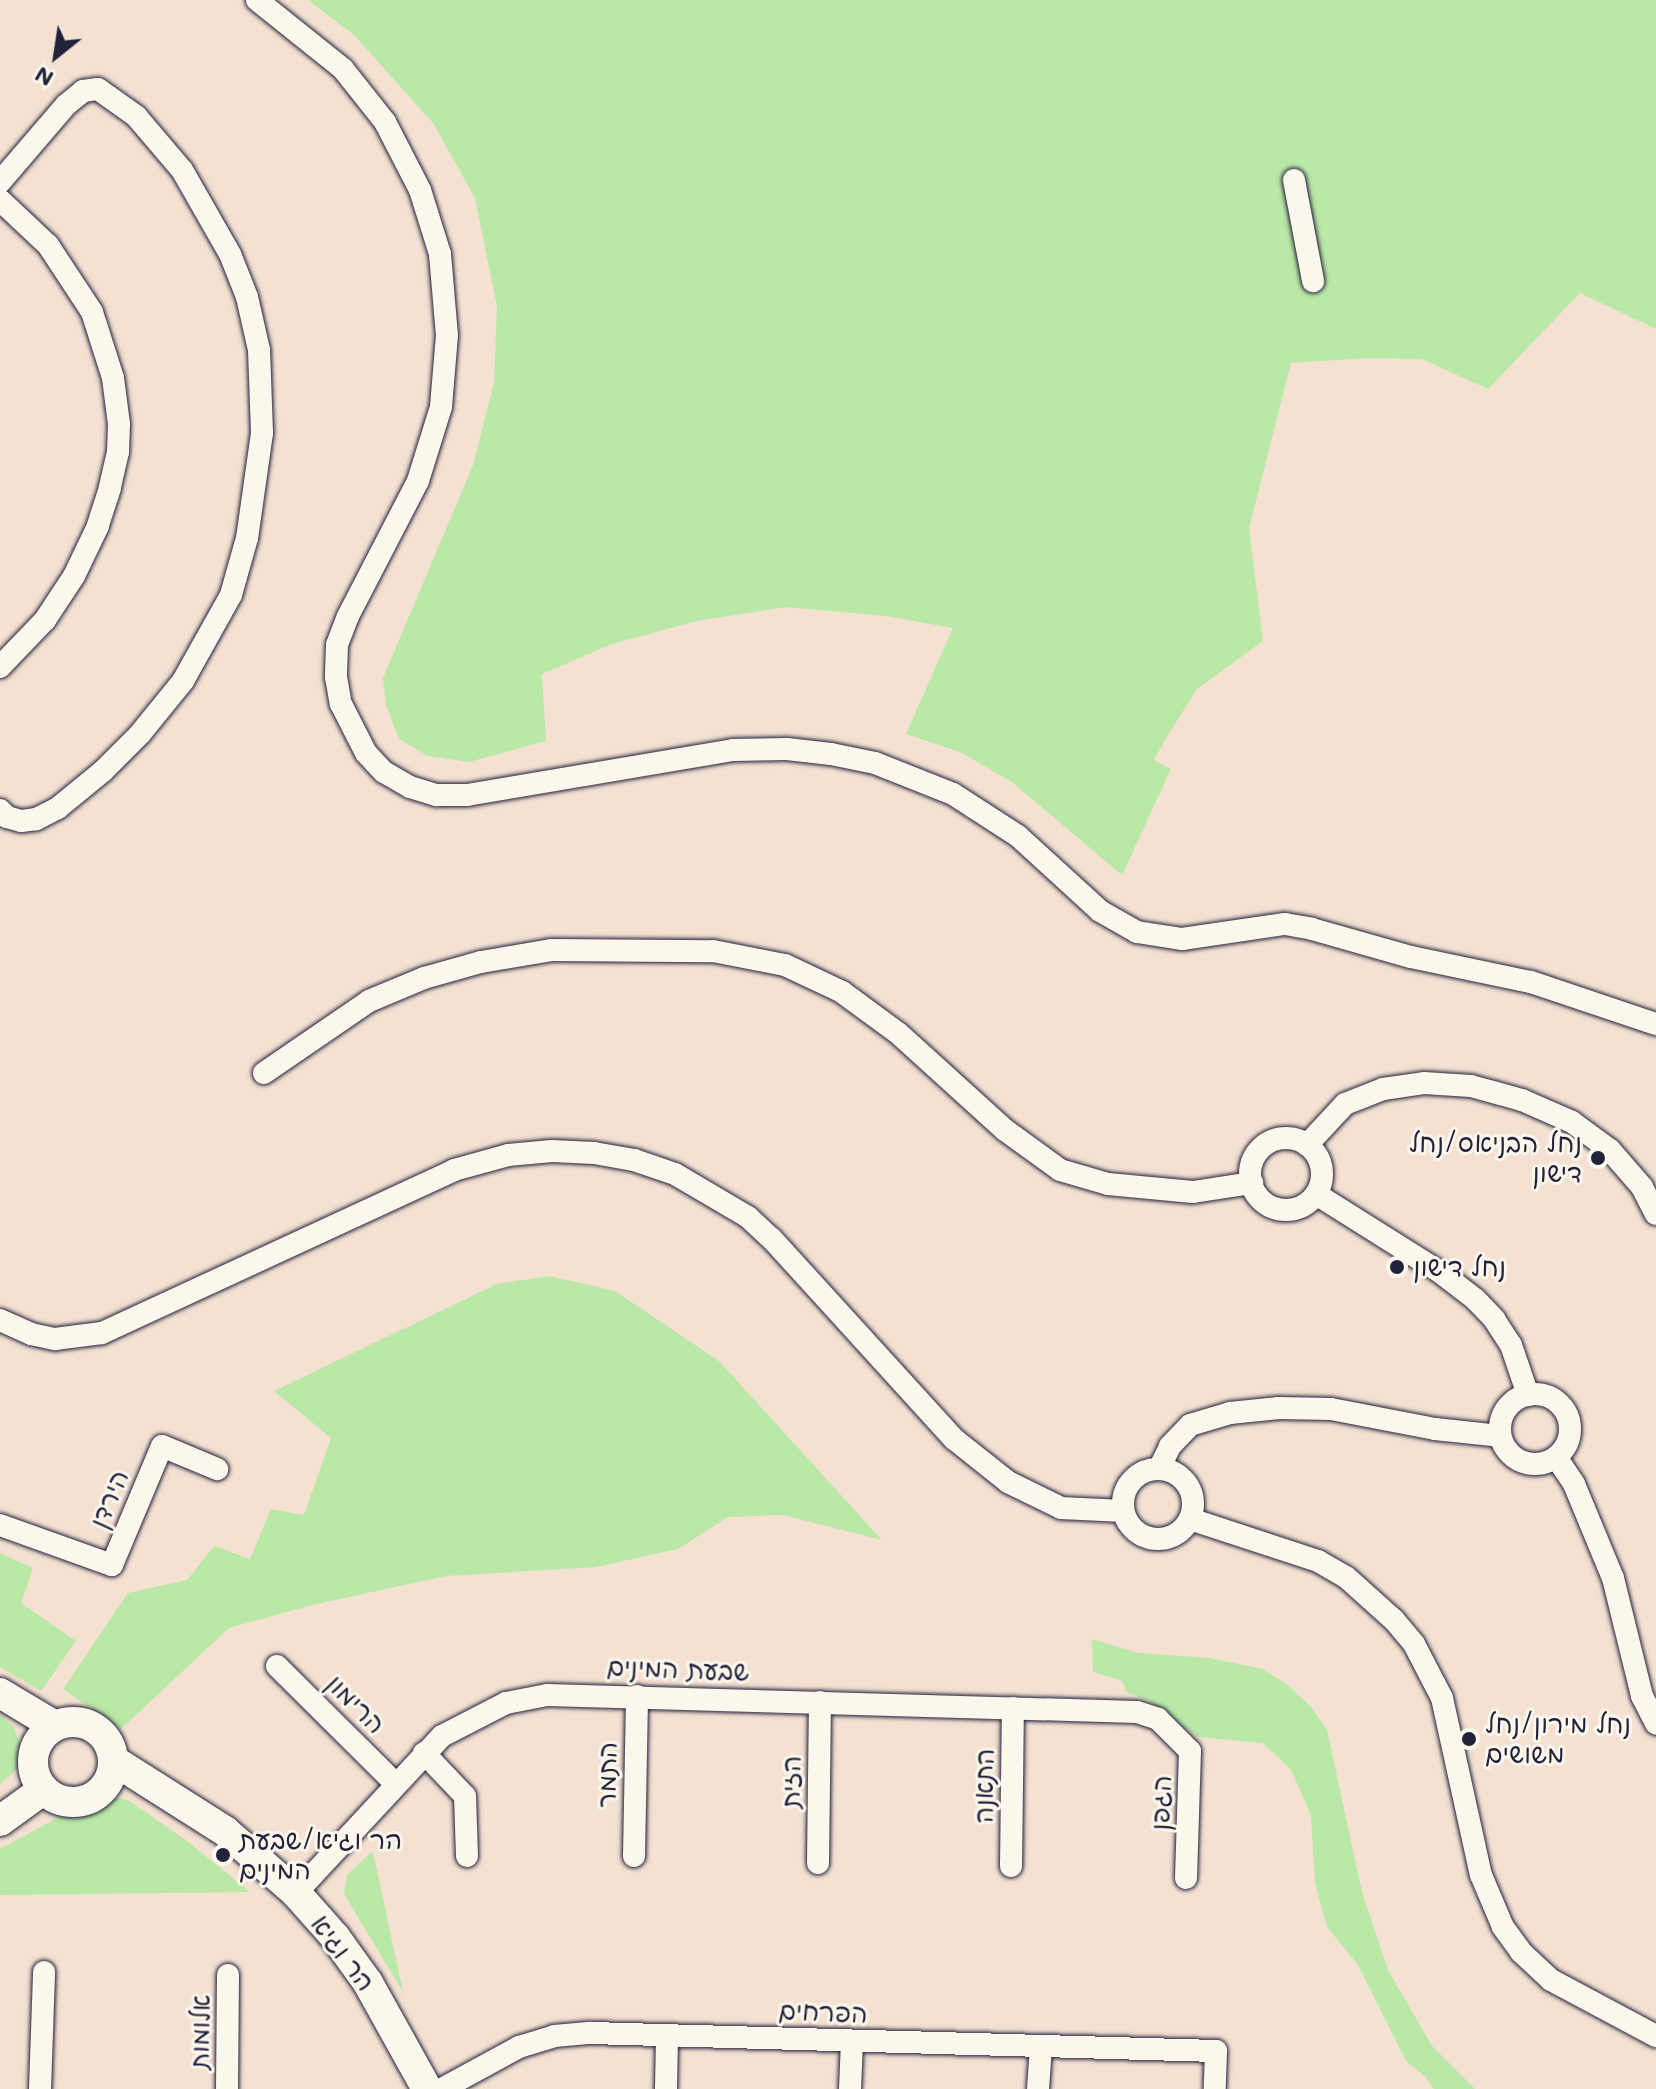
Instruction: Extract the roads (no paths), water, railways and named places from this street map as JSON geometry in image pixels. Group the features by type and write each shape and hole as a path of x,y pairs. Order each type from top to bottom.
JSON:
{"street":[{"path":"257,0 343,69 385,122 406,158 432,223 446,294 445,376 430,449 402,514 348,616 337,645 336,677 341,704 359,742 384,772 410,787 437,795 507,788 733,750 787,749 831,754 875,763 953,794 1018,836 1100,911 1137,932 1182,939 1285,924 1411,957 1531,982 1656,1024"},
{"path":"0,182 66,105 83,91 98,89 136,116 182,170 230,254 247,297 259,350 262,433 247,538 231,595 183,681 140,734 103,771 58,808 36,819 21,821 7,817 0,810"},
{"path":"1294,180 1313,281"},
{"path":"0,200 48,245 92,312 113,378 119,424 118,452 110,488 98,526 74,576 45,620 0,667"},
{"path":"264,1073 369,1001 424,978 481,962 551,950 713,951 785,965 842,992 898,1033 1005,1130 1060,1170 1108,1184 1180,1191 1221,1190 1252,1183"},
{"path":"1307,1145 1345,1104 1383,1089 1424,1083 1471,1086 1522,1100 1572,1122 1610,1150 1642,1187 1656,1214"},
{"path":"1282,1138 1307,1145 1319,1159 1322,1170 1316,1194 1301,1208 1287,1210 1263,1202 1252,1183 1252,1162 1263,1146 1282,1138"},
{"path":"0,1320 31,1334 55,1339 78,1339 102,1333 454,1170 508,1155 552,1151 594,1153 634,1160 675,1174 748,1217 772,1239 954,1439 1008,1482 1061,1508 1123,1511"},
{"path":"1316,1194 1440,1272 1475,1299 1494,1319 1511,1345 1528,1395"},
{"path":"1528,1395 1547,1396 1565,1409 1570,1421 1569,1441 1556,1457 1541,1464 1517,1461 1505,1449 1500,1436 1501,1418 1506,1408 1528,1395"},
{"path":"1159,1469 1170,1446 1190,1425 1230,1413 1279,1408 1331,1409 1435,1429 1500,1436"},
{"name":"הירדן","path":"0,1525 112,1565 162,1446 217,1469"},
{"path":"1556,1457 1574,1484 1613,1578 1642,1696 1656,1724"},
{"path":"1159,1469 1178,1475 1193,1499 1190,1519 1176,1535 1154,1540 1134,1530 1123,1511 1128,1485 1142,1473 1159,1469"},
{"path":"1190,1519 1318,1561 1346,1577 1394,1620 1420,1653 1442,1698 1481,1875 1503,1927 1521,1952 1551,1980 1656,2036"},
{"name":"הרימון","path":"277,1666 395,1783"},
{"path":"0,1693 55,1726"},
{"name":"שבעת המינים","path":"296,1893 395,1783 442,1736 474,1716 506,1703 547,1695 637,1696 1137,1712"},
{"name":"התמר","path":"634,1856 637,1696"},
{"name":"הזית","path":"818,1863 820,1702"},
{"name":"התאנה","path":"1011,1866 1013,1708"},
{"name":"הגפן","path":"1137,1712 1158,1719 1190,1751 1186,1878"},
{"path":"77,1721 90,1725 109,1744 113,1760 108,1783 87,1799 61,1800 44,1789 34,1773 32,1760 42,1736 55,1726 77,1721"},
{"path":"424,1753 465,1796 467,1856"},
{"name":"הר וגיא","path":"113,1760 225,1831 296,1893 335,1937 368,1983 427,2089"},
{"path":"0,1821 44,1789"},
{"path":"40,2089 44,1972"},
{"name":"אלומות","path":"227,2089 228,1975"},
{"name":"הפרחים","path":"442,2089 519,2047 554,2036 667,2036 1216,2051 1215,2089"},
{"path":"666,2089 667,2036"},
{"path":"850,2089 852,2041"},
{"path":"1038,2089 1041,2046"}],"place":[{"name":"נחל הבניאס/נחל דישון","path":"1598,1158"},
{"name":"נחל דישון","path":"1397,1267"},
{"name":"נחל מירון/נחל משושים","path":"1469,1739"},
{"name":"הר וגיא/שבעת המינים","path":"223,1855"}]}
